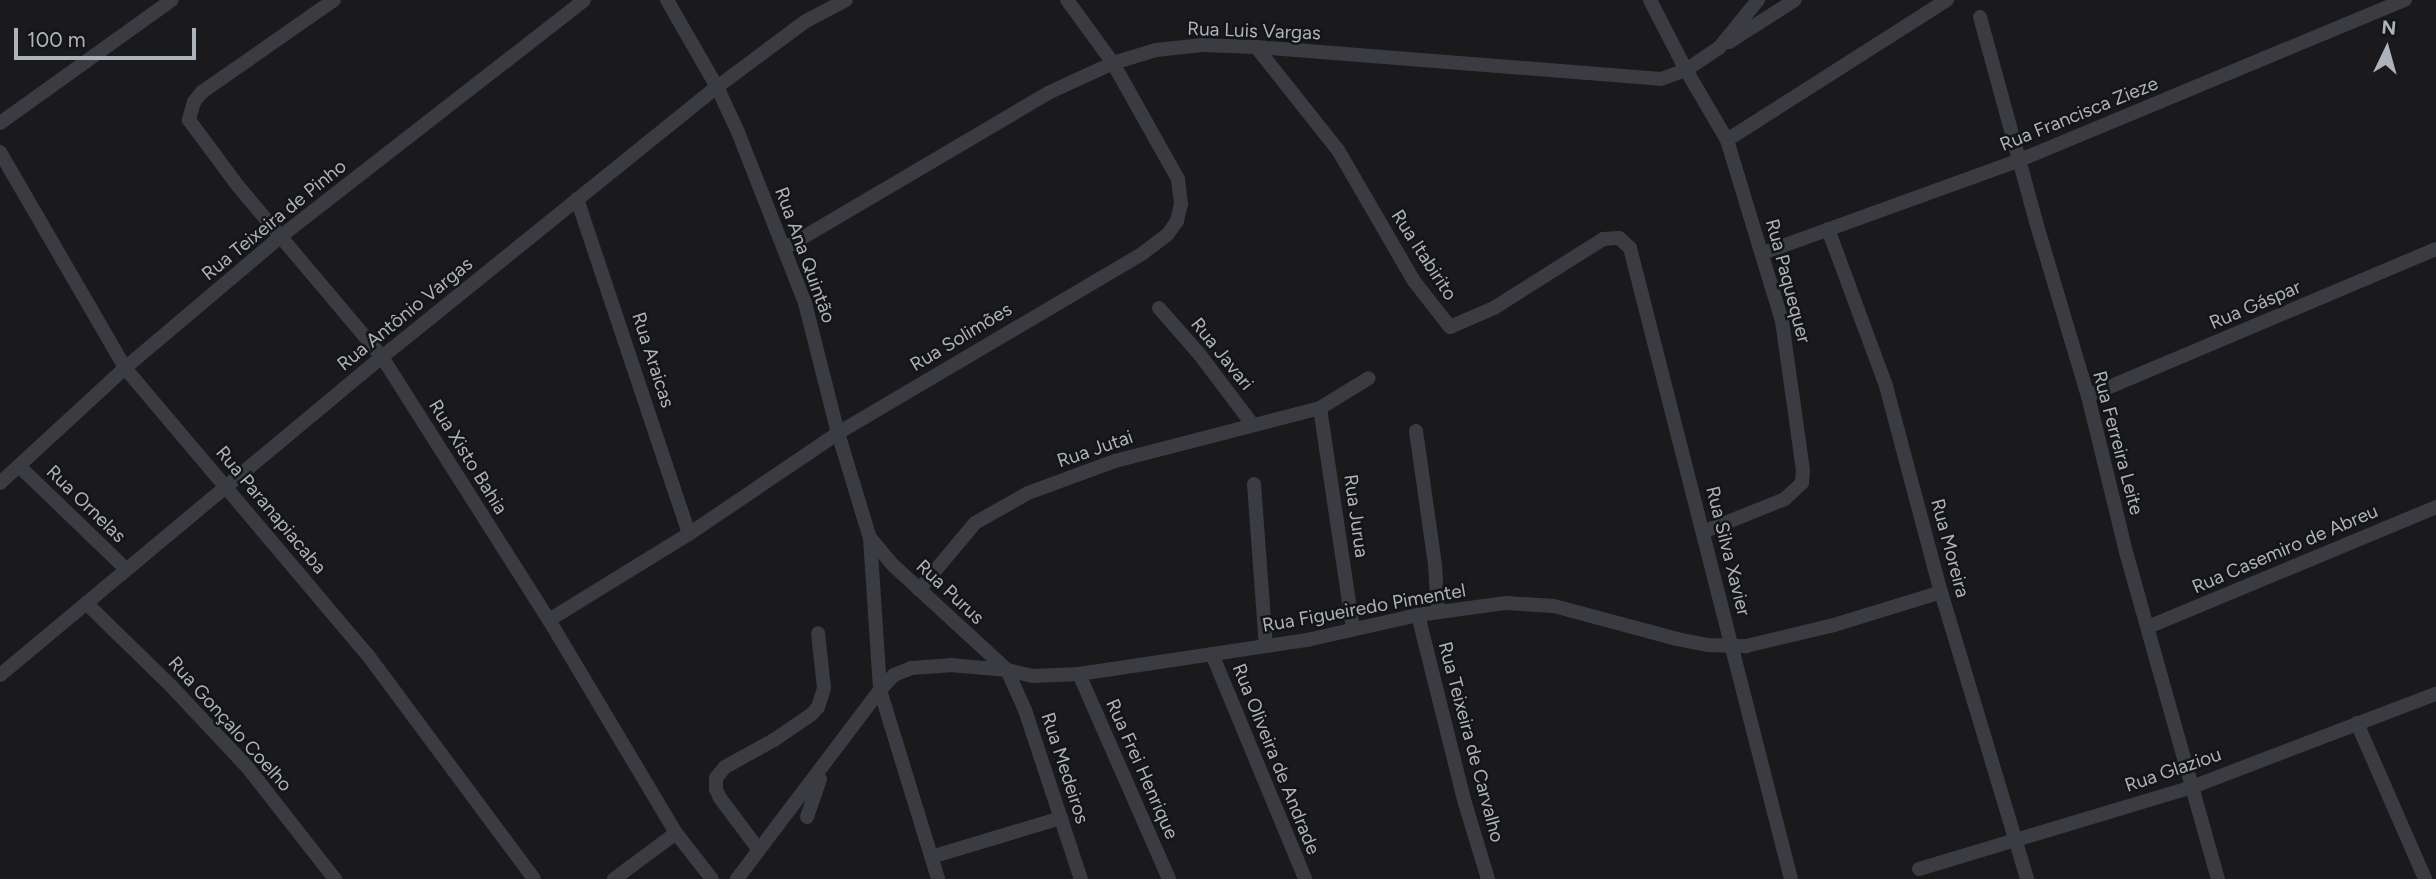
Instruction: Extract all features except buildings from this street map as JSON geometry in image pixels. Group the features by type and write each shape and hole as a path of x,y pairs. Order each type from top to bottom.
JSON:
{"street":[{"path":"0,123 172,0"},
{"name":"Rua Xisto Bahia","path":"334,0 216,80 194,102 189,120 196,133 280,237 382,357 549,620 676,833 712,879"},
{"name":"Rua Teixeira de Pinho","path":"0,483 125,368 280,237 584,0"},
{"name":"Rua Antônio Vargas","path":"0,675 382,357 717,87 806,21 846,0"},
{"name":"Rua Solimões","path":"549,620 689,534 838,433 1143,253 1167,235 1177,221 1181,204 1178,179 1113,63 1067,0"},
{"name":"Rua Paquequer","path":"1650,0 1686,70 1727,140 1763,253 1788,354 1802,483 1785,499 1703,532"},
{"path":"1719,48 1758,0"},
{"name":"Rua Luis Vargas","path":"785,247 1048,93 1113,63 1156,50 1179,47 1256,47 1651,79 1670,78 1796,0"},
{"path":"1727,140 1947,0"},
{"name":"Rua Francisca Zieze","path":"1763,253 2020,160 2405,0"},
{"name":"Rua Ana Quintão","path":"671,1 717,87 785,247 805,303 838,433 870,538"},
{"name":"Rua Ferreira Leite","path":"1980,17 2088,396 2218,879"},
{"name":"Rua Itabirito","path":"1256,47 1338,150 1414,281 1450,327 1494,307 1603,239 1619,238"},
{"name":"Rua Paranapiacaba","path":"0,152 125,368 367,654 534,879"},
{"name":"Rua Araicas","path":"577,199 689,534"},
{"name":"Rua Moreira","path":"1828,229 1886,386 1941,592 2027,879"},
{"name":"Rua Silva Xavier","path":"1619,238 1630,248 1791,879"},
{"name":"Rua Gáspar","path":"2088,396 2436,249"},
{"name":"Rua Javari","path":"1159,308 1200,355 1253,425"},
{"name":"Rua Jutai","path":"919,590 975,523 1028,493 1115,461 1320,408 1369,378"},
{"name":"Rua Jurua","path":"1320,408 1353,631"},
{"path":"1416,431 1438,612"},
{"name":"Rua Ornelas","path":"20,467 126,569"},
{"path":"1254,484 1266,646"},
{"name":"Rua Casemiro de Abreu","path":"2148,627 2436,507"},
{"path":"870,538 880,690 938,879"},
{"name":"Rua Purus","path":"870,538 919,590 1007,670"},
{"name":"Rua Figueiredo Pimentel","path":"737,879 880,690 894,675 926,665 1007,670 1033,676 1079,674 1353,631 1418,615 1531,603 1554,606 1677,639 1732,647 1760,645 1941,592"},
{"name":"Rua Gonçalo Coelho","path":"86,603 172,687 248,768 335,879"},
{"name":"Rua Teixeira de Carvalho","path":"1418,615 1488,879"},
{"path":"759,850 716,789 716,778 725,767 799,724 818,706 824,688 818,633"},
{"name":"Rua Oliveira de Andrade","path":"1212,654 1305,879"},
{"name":"Rua Medeiros","path":"1007,670 1025,710 1081,879"},
{"name":"Rua Frei Henrique","path":"1079,674 1169,879"},
{"name":"Rua Glaziou","path":"1919,869 2192,787 2436,694"},
{"path":"2357,723 2425,879"},
{"name":"Rua Figueiredo Pimentel","path":"807,817 827,761"},
{"path":"931,857 1061,818"},
{"path":"614,879 676,833"}]}
